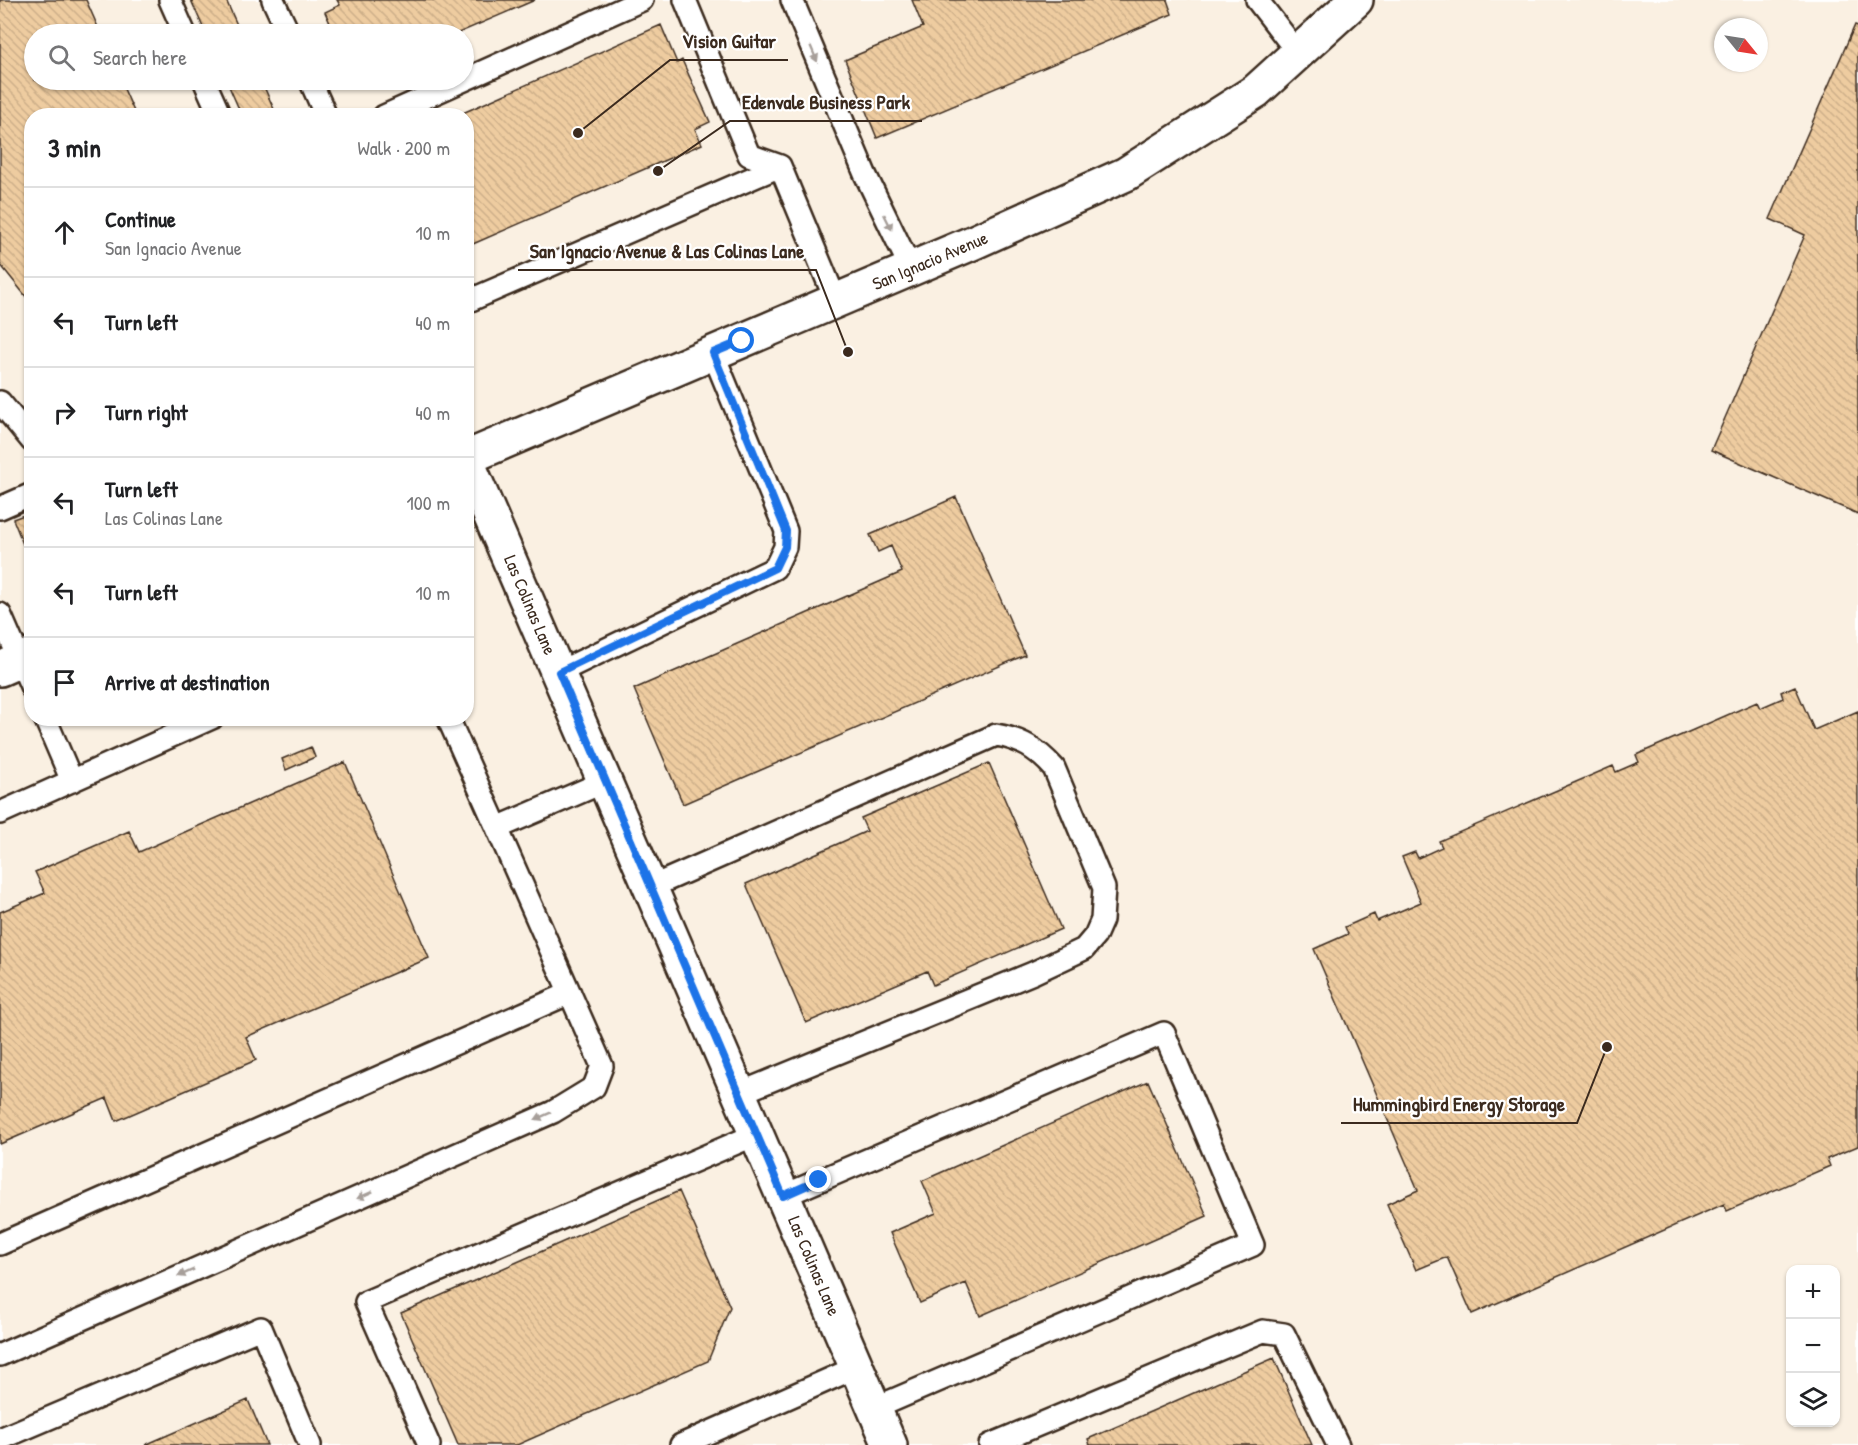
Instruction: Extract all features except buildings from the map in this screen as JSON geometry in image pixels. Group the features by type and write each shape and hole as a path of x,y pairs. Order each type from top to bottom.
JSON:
{"street":[{"name":"San Ignacio Avenue","path":"474,456 836,302 1126,174 1256,91 1356,0"},
{"name":"Las Colinas Lane","path":"474,477 890,1445"}],"lane":[{"path":"170,0 180,24"},
{"path":"273,0 284,24"},
{"path":"474,76 642,0"},
{"path":"685,0 749,155 780,166 836,302"},
{"path":"792,0 864,174 911,269"},
{"path":"1257,0 1298,53"},
{"path":"208,90 216,108"},
{"path":"314,90 322,108"},
{"path":"402,108 442,90"},
{"path":"474,299 780,166"},
{"path":"559,672 775,568 785,547 786,531 713,353"},
{"path":"0,402 24,431"},
{"path":"0,508 24,498"},
{"path":"0,614 21,668"},
{"path":"48,726 72,781"},
{"path":"0,813 194,726"},
{"path":"0,1354 553,1112 594,1087 602,1066 452,726"},
{"path":"651,887 996,735 1018,739 1043,755 1054,768 1104,888 1102,920 1095,936 1084,949 1034,973 740,1093"},
{"path":"497,828 606,781"},
{"path":"0,1244 570,993"},
{"path":"783,1196 1164,1033 1253,1245 874,1408"},
{"path":"429,1445 366,1302 757,1134"},
{"path":"0,1439 261,1328 310,1445"},
{"path":"990,1445 1263,1331 1284,1334 1338,1445"},
{"path":"681,1445 857,1367"}],"shaded area":[{"path":"0,0 1858,0 1858,1445 0,1445"}],"place":[{"name":"Vision Guitar","path":"578,133"},
{"name":"Edenvale Business Park","path":"658,171"},
{"name":"San Ignacio Avenue & Las Colinas Lane","path":"848,352"},
{"name":"Hummingbird Energy Storage","path":"1607,1047"}],"route":[{"path":"742,341 713,353 786,531 785,547 775,568 559,672 783,1196 819,1180"}]}
